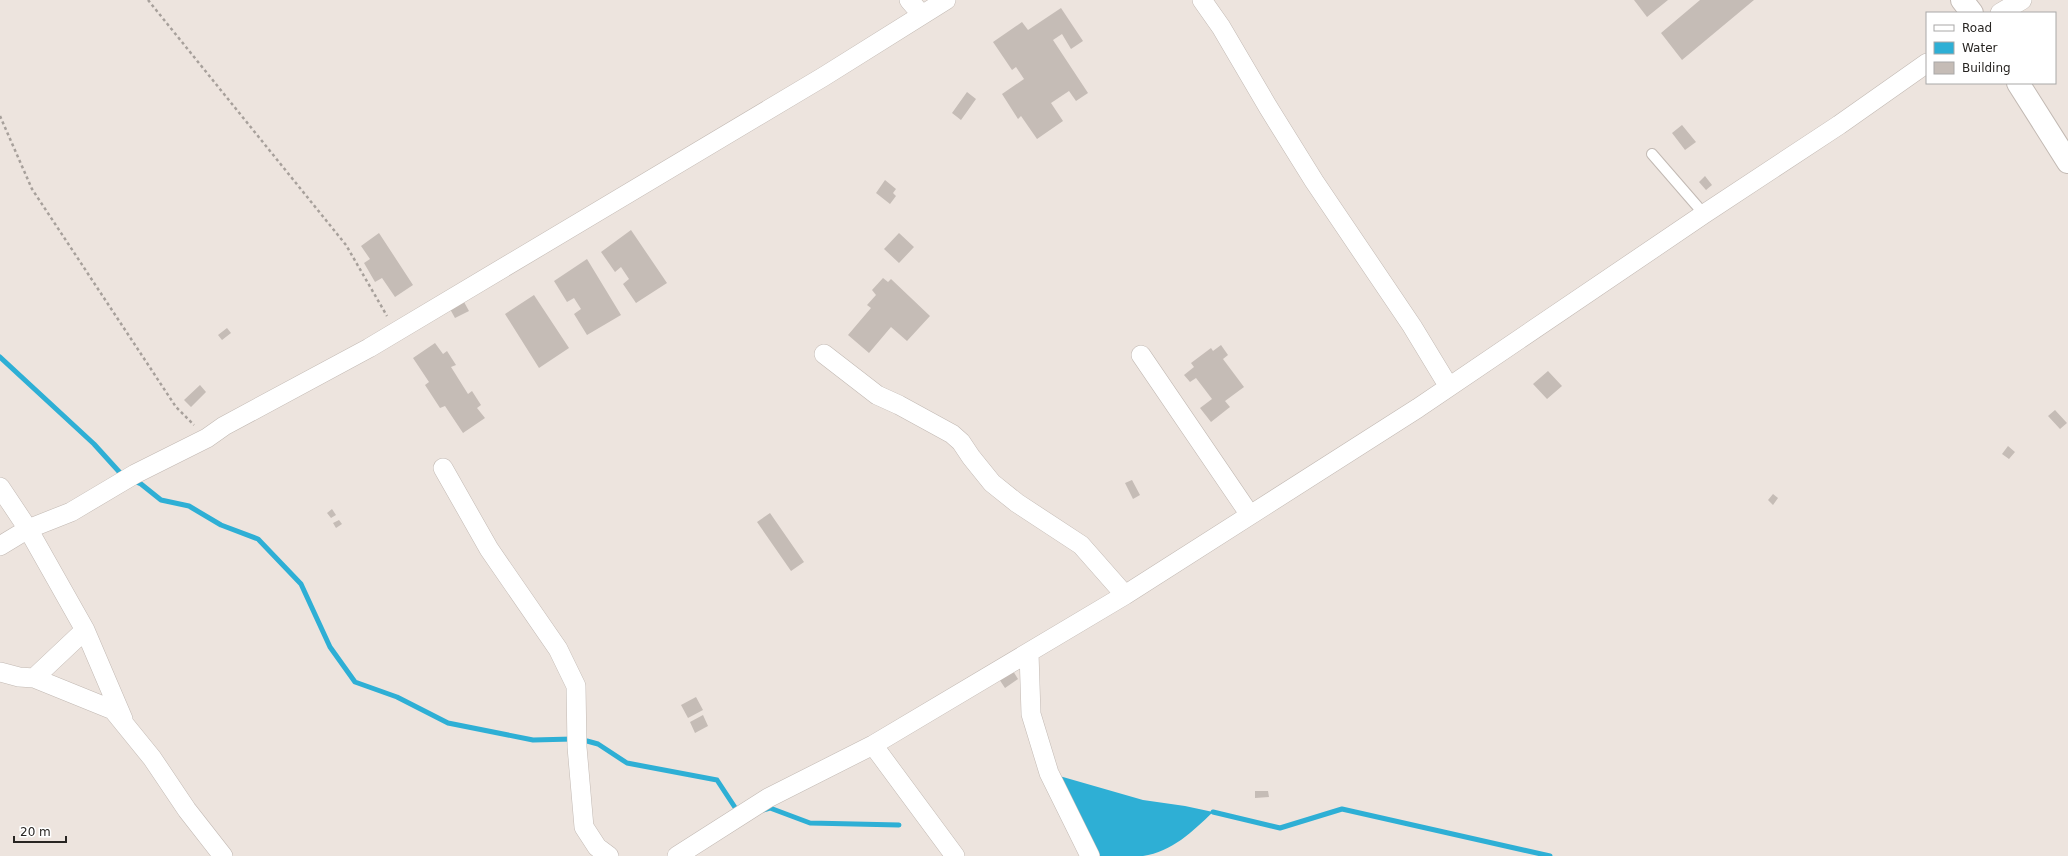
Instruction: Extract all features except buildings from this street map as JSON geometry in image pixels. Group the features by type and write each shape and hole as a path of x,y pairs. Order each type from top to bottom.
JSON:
{"main road":[{"path":"1962,0 1971,12"},
{"path":"2019,84 2068,162"}],"street":[{"path":"909,0 922,15"},
{"path":"0,546 28,529 71,512 135,474 207,438 224,426 369,348 810,84 946,0"},
{"path":"1202,0 1221,27 1314,182 1412,326 1449,387"},
{"path":"2002,12 2022,0"},
{"path":"677,856 768,798 873,745 1125,596 1449,387 1704,214 1839,125 1926,64"},
{"path":"824,354 877,395 899,405 952,434 961,442 992,483 1017,503 1081,545 1125,596"},
{"path":"1141,355 1250,515"},
{"path":"442,468 489,549 558,649 576,686 577,747 584,827 597,847 609,856"},
{"path":"0,487 28,529 85,630 124,722"},
{"path":"34,678 85,630"},
{"path":"1029,653 1031,714 1049,774 1090,856"},
{"path":"0,672 19,677 34,678 113,710 152,758 187,810 223,856"},
{"path":"873,745 955,856"}],"lane":[{"path":"1652,154 1704,214"}],"path":[{"path":"148,0 346,245 396,332"},
{"path":"0,116 32,190 176,407 207,438"}],"water":[{"path":"1049,773 1143,800 1213,812 1181,840 1154,854 1143,856 1090,856"}],"waterway":[{"path":"0,357 94,444 123,476"},
{"path":"132,480 141,484 161,500 189,506 221,525 258,539 301,584 330,647 355,682 397,697 448,723 533,740 573,739"},
{"path":"587,741 598,744 627,763 717,780 738,812"},
{"path":"763,810 770,808 810,823 899,825"},
{"path":"1213,812 1280,828 1342,809 1550,856"}]}
